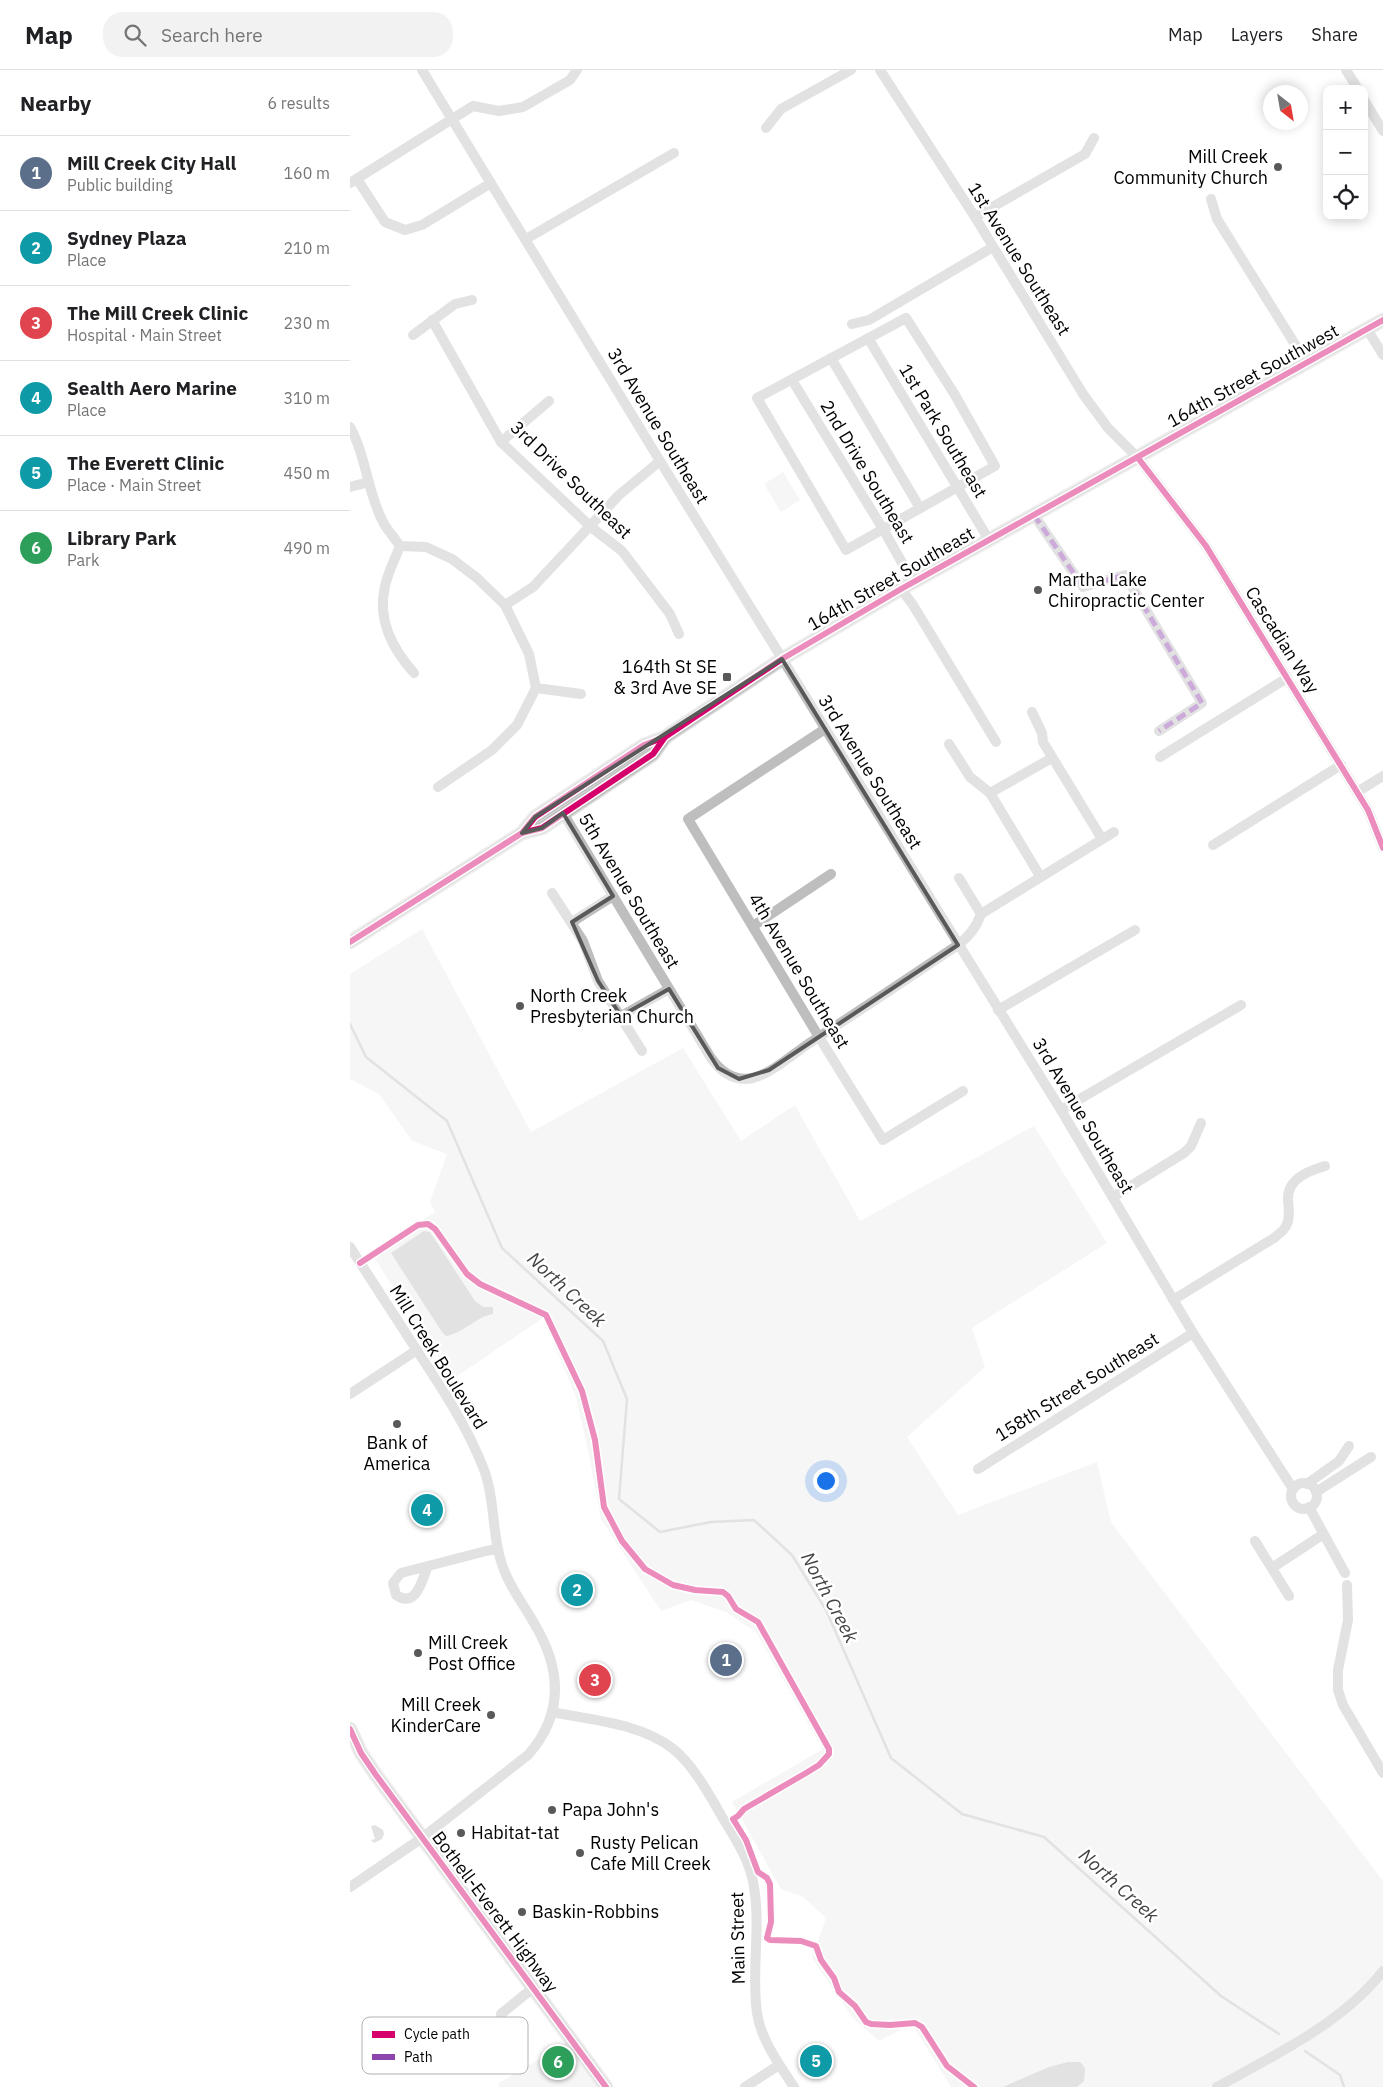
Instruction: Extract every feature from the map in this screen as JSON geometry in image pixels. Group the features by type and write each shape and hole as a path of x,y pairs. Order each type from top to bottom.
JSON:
{"main road":[{"name":"164th Street Southwest","path":"1138,458 1383,320"},
{"name":"164th Street Southeast","path":"522,833 535,817 644,745 665,737 782,658 913,582 1138,458"},
{"name":"164th Street Southeast","path":"350,942 522,833 542,828 653,754 665,737"},
{"name":"Bothell-Everett Highway","path":"350,1729 361,1753 606,2087"},
{"name":"Bothell-Everett Highway","path":"350,1746 361,1753"}],"street":[{"name":"3rd Avenue Southeast","path":"422,70 660,461 1060,1110 1192,1333 1293,1489"},
{"path":"491,183 422,225 405,230 385,222 353,181 473,106 499,111 523,108 570,80 577,70"},
{"path":"766,128 781,109 851,70"},
{"name":"1st Avenue Southeast","path":"880,70 975,218 1083,394 1108,428 1138,458"},
{"path":"1346,70 1355,85"},
{"path":"1368,106 1383,130"},
{"path":"975,218 1085,154 1094,138"},
{"path":"526,239 674,153"},
{"path":"1211,199 1217,219 1306,362"},
{"path":"852,324 869,320 993,247"},
{"path":"413,335 456,304 472,300"},
{"path":"906,318 955,396 995,466 846,550 757,398 868,338 906,318"},
{"name":"3rd Drive Southeast","path":"432,320 501,442 591,527 622,551 670,614 679,634"},
{"path":"1367,329 1383,355"},
{"name":"1st Park Southeast","path":"868,338 989,540"},
{"path":"831,358 920,508"},
{"name":"2nd Drive Southeast","path":"792,380 913,582"},
{"path":"501,442 549,401"},
{"path":"350,427 361,448 369,482 382,520 400,546"},
{"name":"Cascadian Way","path":"1138,458 1206,546 1368,810 1383,848"},
{"path":"504,605 533,587 619,495 660,461"},
{"path":"350,488 369,482"},
{"path":"1034,515 1082,587 1125,575 1202,702 1160,731"},
{"path":"400,546 426,547 452,559 477,578 504,605 529,654 536,688 517,724 492,750 438,787"},
{"path":"400,546 385,586 382,615 392,644 414,673"},
{"path":"901,589 913,605 996,742"},
{"path":"1160,757 1287,678"},
{"path":"536,688 581,694"},
{"path":"1032,712 1042,733 1043,742 1102,839"},
{"name":"4th Avenue Southeast","path":"825,729 688,819 883,1140 964,1091"},
{"path":"949,744 970,777 990,793 1040,876"},
{"path":"990,793 1052,758"},
{"path":"1213,846 1341,765"},
{"path":"1357,792 1383,776"},
{"name":"5th Avenue Southeast","path":"563,814 718,1068 729,1076 739,1079 754,1078 770,1070 819,1037"},
{"path":"819,1037 958,946 977,925 981,914 1114,832"},
{"path":"753,926 831,874"},
{"path":"959,878 981,914"},
{"path":"552,893 583,940 598,981 642,1051"},
{"path":"572,922 613,896"},
{"path":"998,1010 1135,930"},
{"path":"621,1016 669,989"},
{"path":"1060,1110 1241,1005"},
{"path":"1113,1197 1184,1153 1191,1146 1201,1123"},
{"path":"1173,1300 1274,1238 1287,1226 1289,1214 1288,1192 1292,1184 1300,1176 1325,1166"},
{"name":"Mill Creek Boulevard","path":"350,1247 459,1415 484,1469 490,1490 497,1549 509,1582 549,1652 554,1669 556,1690 552,1712 541,1739 528,1755 422,1838 350,1887"},
{"name":"158th Street Southeast","path":"978,1469 1192,1333"},
{"path":"350,1394 417,1350"},
{"path":"1307,1484 1339,1461 1349,1446"},
{"path":"1316,1492 1371,1457"},
{"path":"1300,1484 1307,1484 1314,1488 1316,1492 1315,1501 1309,1507 1301,1508 1294,1504 1291,1496 1293,1489 1300,1484"},
{"path":"1309,1507 1322,1535 1344,1573"},
{"path":"1272,1568 1322,1535"},
{"path":"1255,1541 1289,1596"},
{"path":"428,1566 497,1549"},
{"path":"1347,1585 1348,1620 1338,1670 1338,1690 1343,1705 1383,1773"},
{"name":"Main Street","path":"552,1712 640,1731 672,1748 700,1780 743,1851 754,1886 756,1928 754,1980 757,2014 769,2048 794,2087"},
{"path":"1217,2087 1274,2056 1333,2019 1373,1984 1383,1972"},
{"path":"501,2014 533,1988"},
{"path":"745,2087 779,2065"}],"highlighted area":[{"path":"782,659 958,945 769,1070 739,1079 718,1068 669,989 621,1016 598,981 572,922 613,896 563,813 542,828 522,833 535,817"}],"shaded area":[{"path":"783,472 800,500 781,512 764,484"},
{"path":"422,929 531,1132 683,1048 741,1141 795,1105 860,1221 1034,1126 1107,1243 972,1328 985,1367 907,1437 958,1515 1097,1462 1111,1522 1383,1881 1383,2087 951,2087 912,2024 879,2041 853,2018 812,1958 826,1918 803,1897 781,1889 732,1802 823,1749 756,1632 726,1612 691,1600 661,1611 601,1519 576,1397 543,1318 453,1379 371,1253 435,1212 430,1202 447,1154 412,1141 379,1094 350,1079 350,974"},
{"path":"424,1231 430,1232 475,1301 483,1307 493,1307 493,1314 481,1318 453,1334 446,1336 442,1332 391,1253"},
{"path":"375,1825 383,1830 384,1834 382,1839 374,1843 371,1840 375,1839 371,1826"},
{"path":"569,2041 600,2087 499,2087 499,2083 514,2074 528,2074 528,2066"},
{"path":"1068,2062 1080,2062 1085,2068 1084,2081 1077,2087 1003,2087 1049,2067"}],"waterway":[{"name":"North Creek","path":"350,1024 366,1057 447,1121 502,1248 603,1341 627,1399 619,1499 660,1532 711,1522 754,1520 792,1555 826,1610 891,1758 962,1814 1044,1837 1221,1996 1279,2034"},
{"name":"North Creek","path":"1305,2051 1340,2075 1344,2087"}],"marked path":[{"path":"1034,515 1083,587 1125,575 1202,703 1159,731"}],"cycle path":[{"path":"522,833 535,817 644,745 665,737 782,659 901,589 1383,320"},
{"path":"1138,458 1206,546 1368,810 1383,848"},
{"path":"350,942 522,833 542,828 653,754 665,737"},
{"path":"360,1263 418,1225 428,1224 435,1229 467,1274 480,1284 546,1315 582,1391 595,1440 604,1507 622,1541 645,1569 673,1585 695,1590 723,1592 728,1596 736,1609 758,1622 829,1749 829,1754 819,1765 744,1809 733,1819 746,1840 758,1872 767,1878 770,1884 771,1922 767,1938 770,1940 801,1941 816,1946 821,1960 834,1978 839,1992 855,2006 866,2022 890,2025 915,2023 922,2027 947,2066 974,2087"},
{"path":"350,1729 361,1753 376,1775 606,2087"}],"place":[{"name":"Mill Creek Community Church","path":"1278,167"},
{"name":"Martha Lake Chiropractic Center","path":"1038,590"},
{"name":"164th St SE & 3rd Ave SE","path":"727,677"},
{"name":"North Creek Presbyterian Church","path":"520,1006"},
{"name":"Bank of America","path":"397,1424"},
{"name":"Sealth Aero Marine","path":"427,1510"},
{"name":"Sydney Plaza","path":"577,1590"},
{"name":"Mill Creek Post Office","path":"418,1653"},
{"name":"Mill Creek City Hall","path":"726,1660"},
{"name":"The Mill Creek Clinic","path":"595,1680"},
{"name":"Mill Creek KinderCare","path":"491,1715"},
{"name":"Papa John's","path":"552,1810"},
{"name":"Habitat-tat","path":"461,1833"},
{"name":"Rusty Pelican Cafe Mill Creek","path":"580,1853"},
{"name":"Baskin-Robbins","path":"522,1912"},
{"name":"The Everett Clinic","path":"816,2061"},
{"name":"Library Park","path":"558,2062"}]}
